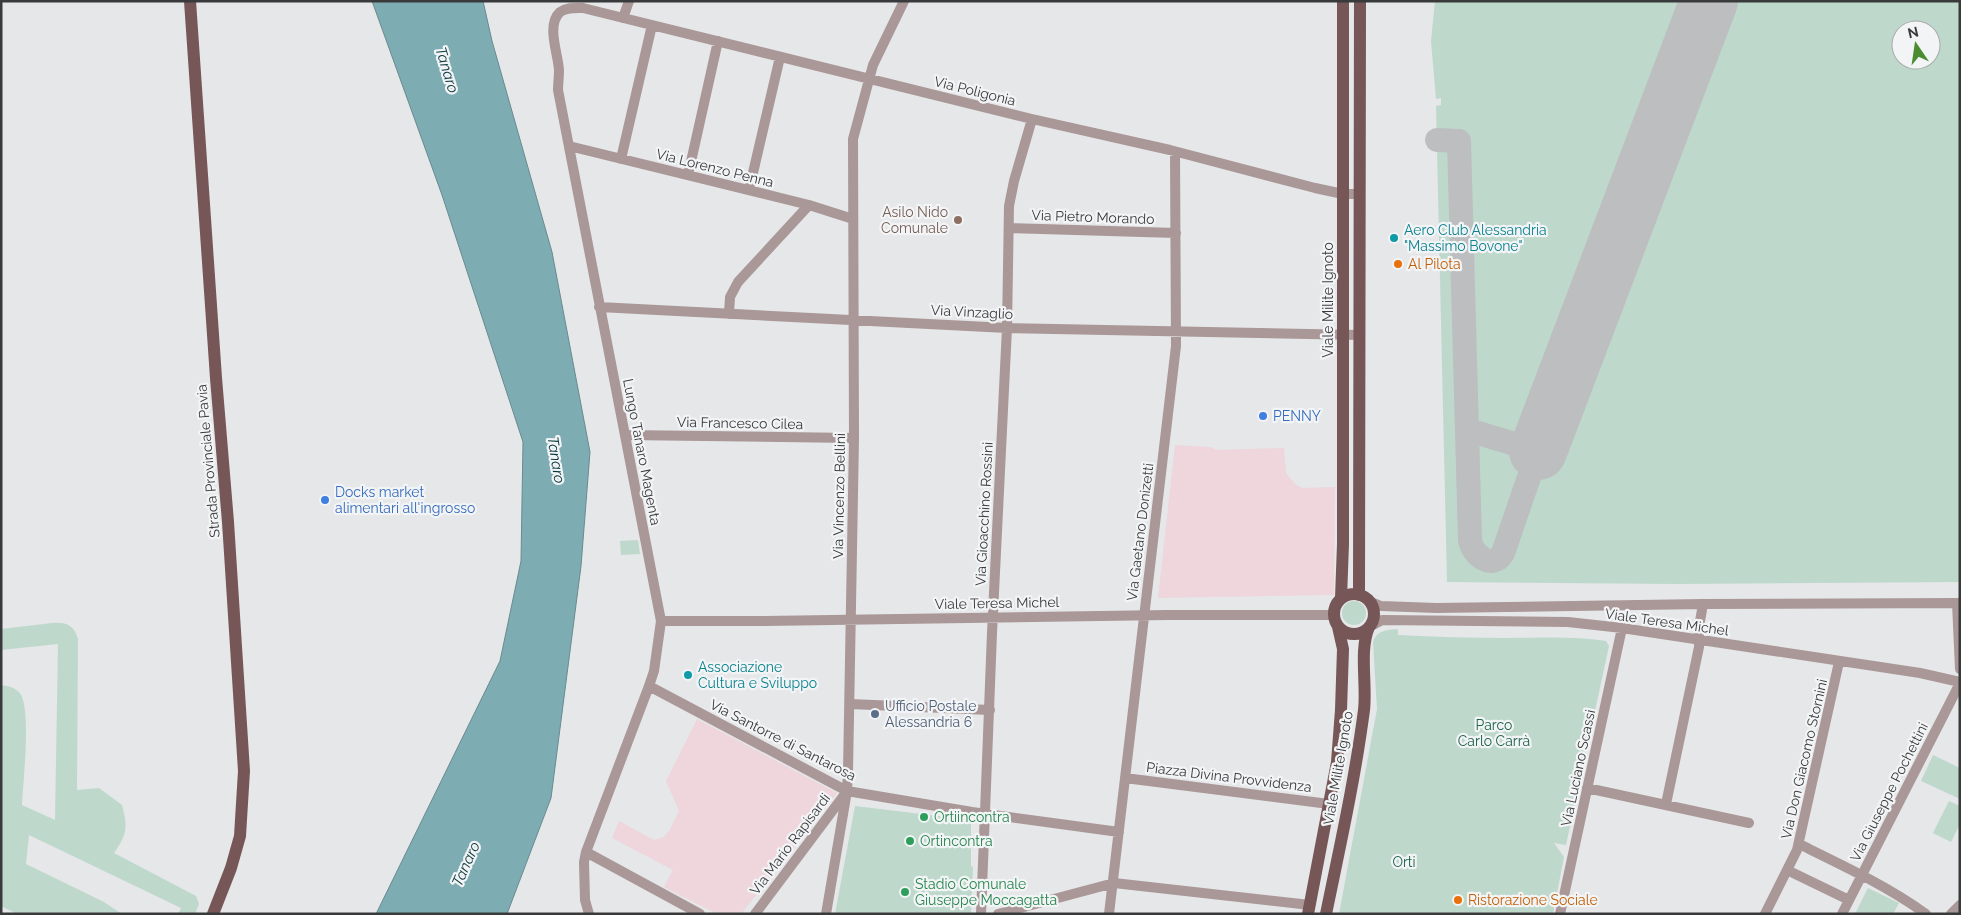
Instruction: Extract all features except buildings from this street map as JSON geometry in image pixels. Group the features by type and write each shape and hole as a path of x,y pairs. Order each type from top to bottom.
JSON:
{"main road":[{"name":"Strada Provinciale Pavia","path":"190,1 244,771 240,836 231,868 213,914"},
{"name":"Viale Milite Ignoto","path":"1341,598 1343,544 1343,1"},
{"path":"1360,1 1360,335 1364,598 1374,614 1369,627 1361,633 1344,632 1336,621 1335,606 1341,598 1351,594 1364,598"},
{"name":"Viale Milite Ignoto","path":"1309,909 1337,762 1343,650 1336,621"},
{"name":"Viale Milite Ignoto","path":"1326,914 1346,816 1364,711 1365,644 1369,627"}],"street":[{"path":"623,18 629,1"},
{"name":"Via Vincenzo Bellini","path":"826,914 847,791 854,438 853,139 869,78 879,51 904,1"},
{"name":"Lungo Tanaro Magenta","path":"584,8 570,8 562,11 555,18 554,32 559,69 558,90 661,621 654,671 586,852 584,862 585,900 589,914"},
{"name":"Via Poligonia","path":"584,8 1343,194 1360,194"},
{"path":"621,159 652,25"},
{"path":"688,175 718,41"},
{"path":"750,190 780,57"},
{"name":"Via Gioacchino Rossini","path":"981,914 992,617 1007,328 1009,206 1032,119"},
{"name":"Via Lorenzo Penna","path":"569,146 750,190 853,218"},
{"name":"Via Gaetano Donizetti","path":"1109,914 1176,331 1175,152"},
{"path":"729,314 730,297 738,282 809,205"},
{"name":"Via Pietro Morando","path":"1009,228 1176,233"},
{"name":"Via Vinzaglio","path":"599,307 1007,328 1360,335"},
{"name":"Via Francesco Cilea","path":"625,435 854,438"},
{"name":"Viale Teresa Michel","path":"1364,598 1376,605 1390,607 1436,608 1958,603"},
{"path":"1958,603 1960,669"},
{"path":"1666,804 1699,647 1698,627 1703,604"},
{"name":"Viale Teresa Michel","path":"661,621 1326,614 1336,621"},
{"name":"Viale Teresa Michel","path":"1369,627 1382,620 1568,622 1622,628 1920,673 1960,683"},
{"name":"Via Luciano Scassi","path":"1560,914 1622,628"},
{"name":"Via Don Giacomo Stornini","path":"1765,914 1799,844 1839,662"},
{"name":"Via Giuseppe Pochettini","path":"1842,914 1960,683"},
{"name":"Via Santorre di Santarosa","path":"649,686 847,791 1119,832"},
{"path":"850,704 990,710"},
{"name":"Piazza Divina Provvidenza","path":"1125,778 1329,804"},
{"path":"1587,788 1749,823"},
{"name":"Via Mario Rapisardi","path":"755,914 847,791"},
{"path":"1799,844 1862,875 1908,901 1926,914"},
{"path":"586,852 700,914"},
{"path":"1787,870 1849,900"},
{"path":"998,914 1114,883 1309,909"},
{"path":"1951,914 1960,905"}],"shaded area":[{"path":"1175,445 1210,447 1217,450 1284,448 1286,473 1295,484 1302,488 1335,487 1334,595 1158,598"},
{"path":"697,719 837,793 741,914 717,914 664,887 673,870 612,838 619,821 654,840 664,837 669,831 679,811 666,781"}],"green space":[{"path":"1435,1 1960,1 1960,582 1678,584 1447,582 1436,106 1441,105 1441,98 1436,99 1431,41"},
{"path":"638,540 640,554 621,555 620,541"},
{"path":"1354,601 1363,604 1366,613 1363,622 1354,625 1345,622 1342,613 1345,604"},
{"path":"52,623 69,625 74,630 78,639 77,790 99,788 122,805 126,825 122,841 114,853 196,896 199,904 195,914 178,914 181,908 29,835 26,864 104,902 122,914 17,914 1,906 1,685 15,689 21,695 24,704 26,732 22,805 55,820 58,644 1,650 1,629"},
{"name":"Parco Carlo Carrà","path":"1398,629 1398,635 1468,638 1582,638 1606,641 1609,646 1566,845 1554,843 1564,857 1553,914 1339,914 1377,709 1373,642 1380,633 1386,630"},
{"path":"1933,755 1960,768 1960,799 1921,781"},
{"path":"1949,801 1960,806 1960,824 1951,842 1933,833"},
{"path":"855,806 971,820 971,866 973,867 971,914 835,914"},
{"path":"1868,888 1899,903 1893,914 1855,914"}],"water":[{"name":"Tanaro","path":"372,1 483,1 492,41 552,252 590,452 581,566 551,798 507,914 376,914 500,661 521,561 523,442 442,195"}],"taxiway":[{"path":"1437,140 1459,141 1470,540 1479,555 1484,559 1494,561 1503,553 1538,451 1468,430"}],"runway":[{"path":"1538,451 1709,1"}],"place":[{"name":"Asilo Nido Comunale","path":"958,220"},
{"name":"Aero Club Alessandria \"Massimo Bovone\"","path":"1394,238"},
{"name":"Al Pilota","path":"1398,264"},
{"name":"PENNY","path":"1263,416"},
{"name":"Docks market alimentari all'ingrosso","path":"325,500"},
{"name":"Associazione Cultura e Sviluppo","path":"688,675"},
{"name":"Ufficio Postale Alessandria 6","path":"875,714"},
{"name":"Ortiincontra","path":"924,817"},
{"name":"Ortincontra","path":"910,841"},
{"name":"Stadio Comunale Giuseppe Moccagatta","path":"905,892"},
{"name":"Ristorazione Sociale","path":"1458,900"}],"park label":[{"name":"Orti","path":"1404,862"}]}
